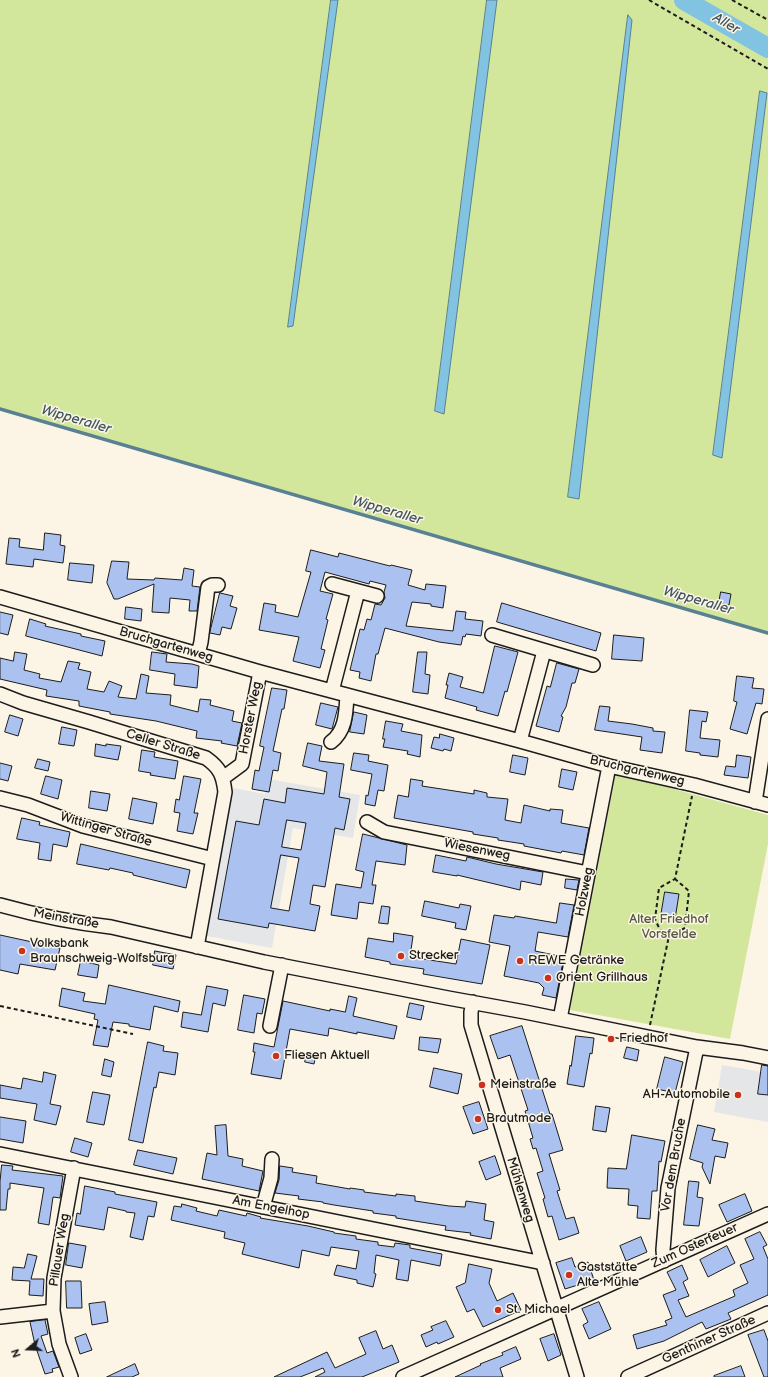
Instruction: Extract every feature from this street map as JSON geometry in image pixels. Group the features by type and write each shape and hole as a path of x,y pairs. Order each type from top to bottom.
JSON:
{"street":[{"path":"198,654 202,642 208,587 218,584"},
{"path":"332,584 377,596"},
{"path":"332,691 358,591"},
{"name":"Bruchgartenweg","path":"0,597 260,672 609,766 694,785 768,805"},
{"path":"492,635 593,665"},
{"path":"520,741 544,651"},
{"name":"Horster Weg","path":"223,778 242,764 260,672"},
{"name":"Celler Straße","path":"0,694 23,703 206,758 218,768 223,778"},
{"path":"331,742 337,738 341,732 345,719 347,695"},
{"path":"755,802 764,717"},
{"name":"Holzweg","path":"560,1019 609,766"},
{"path":"197,947 225,792 223,778"},
{"name":"Wittinger Straße","path":"0,798 28,805 83,826 212,859"},
{"name":"Wiesenweg","path":"367,822 384,832 588,873"},
{"name":"Meinstraße","path":"0,905 90,925 111,927 282,965 648,1036 697,1047 768,1058"},
{"path":"270,1026 282,965"},
{"name":"Mühlenweg","path":"473,1002 471,1025 577,1377"},
{"name":"Vor dem Bruche","path":"664,1261 663,1250 668,1188 697,1047"},
{"name":"Am Engelhop","path":"0,1154 543,1263"},
{"path":"263,1207 271,1178 272,1158"},
{"name":"Pillauer Weg","path":"71,1377 59,1344 53,1311 54,1278 74,1168"},
{"name":"Zum Osterfeuer","path":"403,1377 768,1214"},
{"path":"0,1317 53,1311"},
{"name":"Genthiner Straße","path":"628,1377 768,1313"}],"path":[{"path":"649,0 768,69"},
{"path":"732,0 768,20"},
{"path":"669,936 660,930 655,919 659,888 675,879 694,785"},
{"path":"669,936 685,928 689,892 675,879"},
{"path":"648,1036 669,936"},
{"path":"0,1006 133,1034"}],"shaded area":[{"path":"268,779 360,795 353,838 293,828 272,948 207,936 233,788 265,794"},
{"path":"722,1065 768,1073 768,1122 714,1112"}],"green space":[{"path":"0,0 768,0 768,635 335,506 0,411"},
{"name":"Alter Friedhof Vorsfelde","path":"616,773 768,815 768,844 730,1039 570,1010"}],"water":[{"path":"331,0 338,0 293,326 288,327"},
{"path":"487,0 497,0 444,414 435,411"},
{"path":"628,15 632,20 579,499 568,497"},
{"path":"760,91 767,93 722,458 713,455"}],"building":[{"path":"45,533 61,535 60,545 65,546 63,563 34,559 33,567 6,564 9,538 20,539 19,547 43,550"},
{"path":"311,550 338,557 339,553 412,570 408,585 425,590 426,584 446,586 443,608 431,606 431,604 412,602 406,626 453,631 456,611 466,612 465,619 483,621 481,636 466,634 465,637 463,636 461,645 439,642 385,628 378,654 376,654 371,681 359,678 360,672 350,670 360,629 364,630 367,619 371,620 375,604 381,605 385,598 384,592 386,585 370,581 369,584 325,572 320,591 333,594 326,619 328,620 321,649 325,650 320,668 293,661 299,637 259,630 264,603 276,605 275,612 298,617 311,572 306,571"},
{"path":"112,561 129,562 127,579 154,580 155,578 182,580 184,568 194,570 192,586 200,587 197,611 189,611 190,600 170,598 169,613 152,612 154,584 118,599 114,599 107,583"},
{"path":"70,563 94,565 92,583 68,580"},
{"path":"721,592 731,594 729,605 719,603"},
{"path":"220,593 233,596 230,606 237,608 231,629 222,627 220,635 210,633"},
{"path":"502,603 601,633 596,651 497,622"},
{"path":"126,607 142,609 141,621 125,619"},
{"path":"0,612 13,615 8,635 0,633"},
{"path":"30,619 46,624 45,626 105,641 102,656 26,636"},
{"path":"614,635 644,638 642,661 612,659"},
{"path":"495,646 518,652 507,692 505,691 498,716 476,710 477,707 445,698 449,673 463,677 460,687 483,693"},
{"path":"15,652 27,654 24,670 40,674 39,678 61,682 68,661 80,663 78,669 91,672 87,689 104,692 109,681 122,686 118,697 136,699 141,674 149,676 146,693 171,695 170,705 198,712 200,699 211,700 210,705 234,711 232,721 242,723 237,746 221,743 222,741 196,738 197,731 156,721 110,714 110,712 79,706 79,701 46,696 47,690 0,679 0,658 13,661"},
{"path":"152,652 167,654 166,662 199,666 197,688 174,685 175,674 150,670"},
{"path":"418,652 427,652 425,674 430,675 428,694 413,692"},
{"path":"557,663 579,669 575,683 572,683 566,707 561,716 563,717 559,732 536,726 547,686 550,687"},
{"path":"737,676 754,678 752,688 764,689 762,704 756,703 747,734 730,729 737,702 734,701"},
{"path":"272,688 287,690 284,709 282,709 273,751 281,753 278,771 273,770 269,792 252,789 255,770 259,771 264,747 260,746"},
{"path":"321,703 338,707 332,729 316,725"},
{"path":"600,706 610,707 608,721 653,728 653,731 665,732 662,753 640,750 642,737 595,730"},
{"path":"690,710 708,712 706,722 702,721 700,738 720,740 718,757 700,755 700,753 686,751"},
{"path":"354,712 367,715 364,734 350,732"},
{"path":"10,715 23,719 18,736 5,732"},
{"path":"386,721 403,724 401,731 422,735 420,757 407,754 408,751 383,747"},
{"path":"62,727 77,730 74,746 59,744"},
{"path":"440,734 454,738 451,751 431,748 434,737 439,738"},
{"path":"308,743 322,746 319,761 344,764 339,797 350,799 344,830 335,828 325,887 313,885 310,904 320,906 315,931 269,923 268,928 218,919 236,821 259,825 264,799 285,803 287,788 324,794 327,772 303,766","holes":["287,820 306,823 301,850 282,847","281,855 299,858 289,911 271,908"]},
{"path":"96,744 121,746 118,760 95,756"},
{"path":"142,750 155,752 154,757 178,761 175,779 150,775 151,773 139,771"},
{"path":"354,753 369,755 368,761 388,765 384,791 378,790 375,806 365,804 372,774 351,770"},
{"path":"513,755 528,758 525,775 510,772"},
{"path":"737,755 751,757 748,778 724,775 726,766 735,767"},
{"path":"38,759 50,762 48,771 35,768"},
{"path":"0,763 12,766 8,781 0,779"},
{"path":"562,769 577,772 573,790 559,787"},
{"path":"46,776 62,780 58,799 41,794"},
{"path":"184,776 201,779 194,813 198,813 193,834 177,831 180,813 174,812 176,799 179,800"},
{"path":"411,779 423,781 422,786 474,794 474,790 487,793 487,797 508,799 505,820 521,823 524,805 550,811 550,809 563,810 561,823 589,828 584,855 562,851 561,853 524,846 524,844 473,834 473,832 394,818 398,795 408,797"},
{"path":"91,791 110,794 107,811 89,808"},
{"path":"133,798 157,803 153,824 129,819"},
{"path":"22,818 40,822 39,825 70,832 67,847 53,844 51,861 38,859 40,843 17,839"},
{"path":"363,834 407,845 405,865 376,861 372,885 376,885 373,904 359,902 357,919 331,915 336,884 361,888 364,872 356,870"},
{"path":"81,844 190,870 186,888 133,875 133,873 110,868 109,870 77,864"},
{"path":"436,855 466,861 467,857 496,864 543,872 541,885 521,881 520,890 457,875 433,872"},
{"path":"566,879 579,880 577,890 565,888"},
{"path":"665,892 679,894 675,919 661,916"},
{"path":"425,901 459,908 460,904 471,906 466,930 455,928 456,923 422,916"},
{"path":"560,903 574,905 568,937 538,932 535,951 564,957 556,998 542,995 544,988 539,983 504,976 510,946 489,942 494,915 514,918 515,916 556,923"},
{"path":"382,906 390,907 388,924 379,923"},
{"path":"394,933 413,936 410,957 456,964 461,939 490,945 482,984 423,974 424,969 390,964 390,962 365,957 368,938 393,942"},
{"path":"0,935 60,948 55,970 20,964 18,974 0,970"},
{"path":"155,951 176,955 173,969 153,965"},
{"path":"81,961 99,965 97,978 78,975"},
{"path":"109,985 180,1001 178,1012 154,1006 150,1030 129,1026 129,1024 113,1022 108,1047 93,1045 98,1020 94,1019 95,1014 59,1006 62,988 85,993 83,1001 105,1004"},
{"path":"207,986 228,990 225,1006 213,1003 208,1032 181,1027 183,1012 201,1015"},
{"path":"244,995 265,999 262,1014 257,1013 254,1033 238,1030"},
{"path":"349,996 357,998 353,1016 397,1026 394,1039 357,1032 357,1034 329,1028 328,1036 290,1029 281,1079 251,1074 255,1052 253,1052 254,1043 274,1047 283,1001 330,1011 330,1009 345,1012"},
{"path":"410,1003 424,1006 421,1020 407,1017"},
{"path":"522,1026 563,1150 549,1154 560,1190 557,1191 566,1219 574,1217 579,1233 559,1240 552,1216 548,1217 543,1199 545,1198 537,1173 543,1171 536,1148 533,1149 530,1139 533,1138 525,1111 528,1110 510,1055 498,1059 490,1036"},
{"path":"576,1036 594,1038 592,1054 590,1053 584,1087 567,1084"},
{"path":"420,1037 441,1039 438,1053 419,1050"},
{"path":"148,1042 164,1046 163,1051 178,1053 175,1075 159,1072 156,1088 154,1087 143,1143 129,1140"},
{"path":"627,1047 639,1050 637,1061 624,1058"},
{"path":"307,1053 316,1055 314,1064 305,1062"},
{"path":"665,1057 683,1062 675,1093 657,1089"},
{"path":"105,1059 114,1062 111,1077 102,1075"},
{"path":"762,1065 768,1066 768,1095 758,1094"},
{"path":"434,1068 462,1074 458,1094 430,1087"},
{"path":"44,1072 56,1075 50,1104 61,1106 56,1125 34,1120 37,1104 0,1098 0,1085 21,1089 23,1078 42,1082"},
{"path":"93,1092 110,1095 104,1125 87,1122"},
{"path":"479,1102 488,1129 473,1134 463,1107"},
{"path":"596,1106 610,1108 606,1132 593,1130"},
{"path":"0,1117 26,1121 23,1143 0,1139"},
{"path":"226,1125 228,1156 243,1159 242,1166 263,1171 259,1191 202,1179 207,1153 217,1155 215,1126"},
{"path":"698,1125 715,1129 712,1140 728,1143 725,1158 715,1156 710,1184 702,1167 703,1163 690,1159"},
{"path":"632,1135 665,1141 661,1162 659,1161 657,1191 652,1191 650,1219 637,1218 638,1206 628,1205 629,1189 607,1188 608,1168 626,1169"},
{"path":"75,1138 92,1143 88,1157 71,1152"},
{"path":"138,1150 177,1158 173,1174 134,1165"},
{"path":"495,1156 501,1174 486,1180 479,1162"},
{"path":"2,1165 13,1166 12,1170 63,1176 60,1198 53,1197 49,1225 38,1223 44,1188 10,1183 6,1210 0,1210 0,1182"},
{"path":"280,1166 293,1168 292,1172 317,1176 316,1183 364,1190 364,1192 396,1196 396,1194 415,1196 415,1201 449,1206 465,1207 466,1201 486,1204 484,1220 494,1222 491,1239 470,1235 471,1233 445,1230 446,1226 396,1218 396,1216 373,1213 373,1211 298,1199 299,1196 275,1193 279,1180"},
{"path":"689,1181 699,1182 697,1197 703,1198 699,1226 684,1225"},
{"path":"85,1186 115,1192 115,1194 157,1202 154,1217 148,1216 143,1240 130,1237 135,1213 108,1207 104,1230 75,1225 77,1213 80,1214"},
{"path":"745,1194 752,1211 727,1222 719,1205"},
{"path":"182,1204 197,1208 196,1211 217,1216 219,1210 246,1216 247,1213 261,1217 260,1218 356,1236 356,1239 378,1242 378,1245 394,1247 395,1243 410,1245 410,1248 442,1254 440,1266 411,1260 408,1281 396,1279 399,1260 376,1255 374,1273 376,1274 373,1287 357,1283 357,1280 334,1275 337,1265 356,1269 359,1251 331,1247 329,1256 302,1250 299,1268 242,1254 245,1243 224,1238 225,1232 171,1220 174,1206 181,1207"},
{"path":"760,1232 767,1245 763,1247 768,1259 768,1295 728,1313 731,1319 706,1329 702,1322 664,1341 637,1349 633,1335 667,1325 665,1321 672,1318 663,1295 676,1290 667,1272 682,1265 688,1279 683,1282 689,1296 678,1300 686,1317 735,1296 733,1290 748,1283 740,1265 754,1259 745,1239"},
{"path":"641,1237 647,1252 626,1261 620,1246"},
{"path":"69,1243 86,1246 82,1268 66,1265"},
{"path":"727,1246 735,1263 708,1277 700,1260"},
{"path":"28,1254 37,1256 31,1279 44,1279 43,1296 29,1295 30,1281 12,1280 13,1267 24,1268"},
{"name":"Gaststätte Alte Mühle","path":"572,1258 575,1267 588,1262 594,1280 565,1289 556,1263"},
{"path":"469,1264 492,1269 489,1283 497,1301 513,1293 521,1310 483,1327 474,1309 467,1312 456,1287 465,1283"},
{"path":"66,1281 81,1281 82,1308 67,1308"},
{"path":"105,1302 108,1322 92,1325 89,1304"},
{"path":"599,1302 611,1329 589,1339 583,1325 588,1322 582,1309"},
{"path":"45,1320 48,1334 41,1336 47,1353 53,1351 59,1367 52,1369 53,1372 45,1374 35,1345 30,1322"},
{"path":"446,1321 454,1337 438,1344 437,1342 426,1347 421,1335 433,1330 431,1327"},
{"path":"764,1330 768,1341 768,1377 764,1377 748,1335"},
{"path":"376,1331 383,1349 392,1345 399,1362 362,1377 315,1377 325,1372 323,1368 300,1377 274,1377 327,1352 335,1368 366,1354 359,1338"},
{"path":"86,1334 92,1350 80,1354 75,1338"},
{"path":"554,1334 561,1355 548,1361 540,1339"},
{"path":"516,1347 521,1359 500,1368 503,1377 455,1377 481,1365 480,1364 503,1355 502,1353"},
{"path":"135,1364 139,1374 132,1377 107,1377"},
{"path":"741,1366 745,1377 714,1377 714,1376"}],"waterway":[{"name":"Aller","path":"684,0 768,48"},
{"name":"Wipperaller","path":"0,409 768,633"}],"place":[{"name":"Volksbank Braunschweig-Wolfsburg","path":"22,951"},
{"name":"Strecker","path":"401,956"},
{"name":"REWE Getränke","path":"520,961"},
{"name":"Orient Grillhaus","path":"548,978"},
{"name":"Friedhof","path":"611,1039"},
{"name":"Fliesen Aktuell","path":"276,1056"},
{"name":"Meinstraße","path":"482,1085"},
{"name":"AH-Automobile","path":"738,1095"},
{"name":"Brautmode","path":"478,1119"},
{"name":"Gaststätte Alte Mühle","path":"569,1275"},
{"name":"St. Michael","path":"498,1310"}]}
